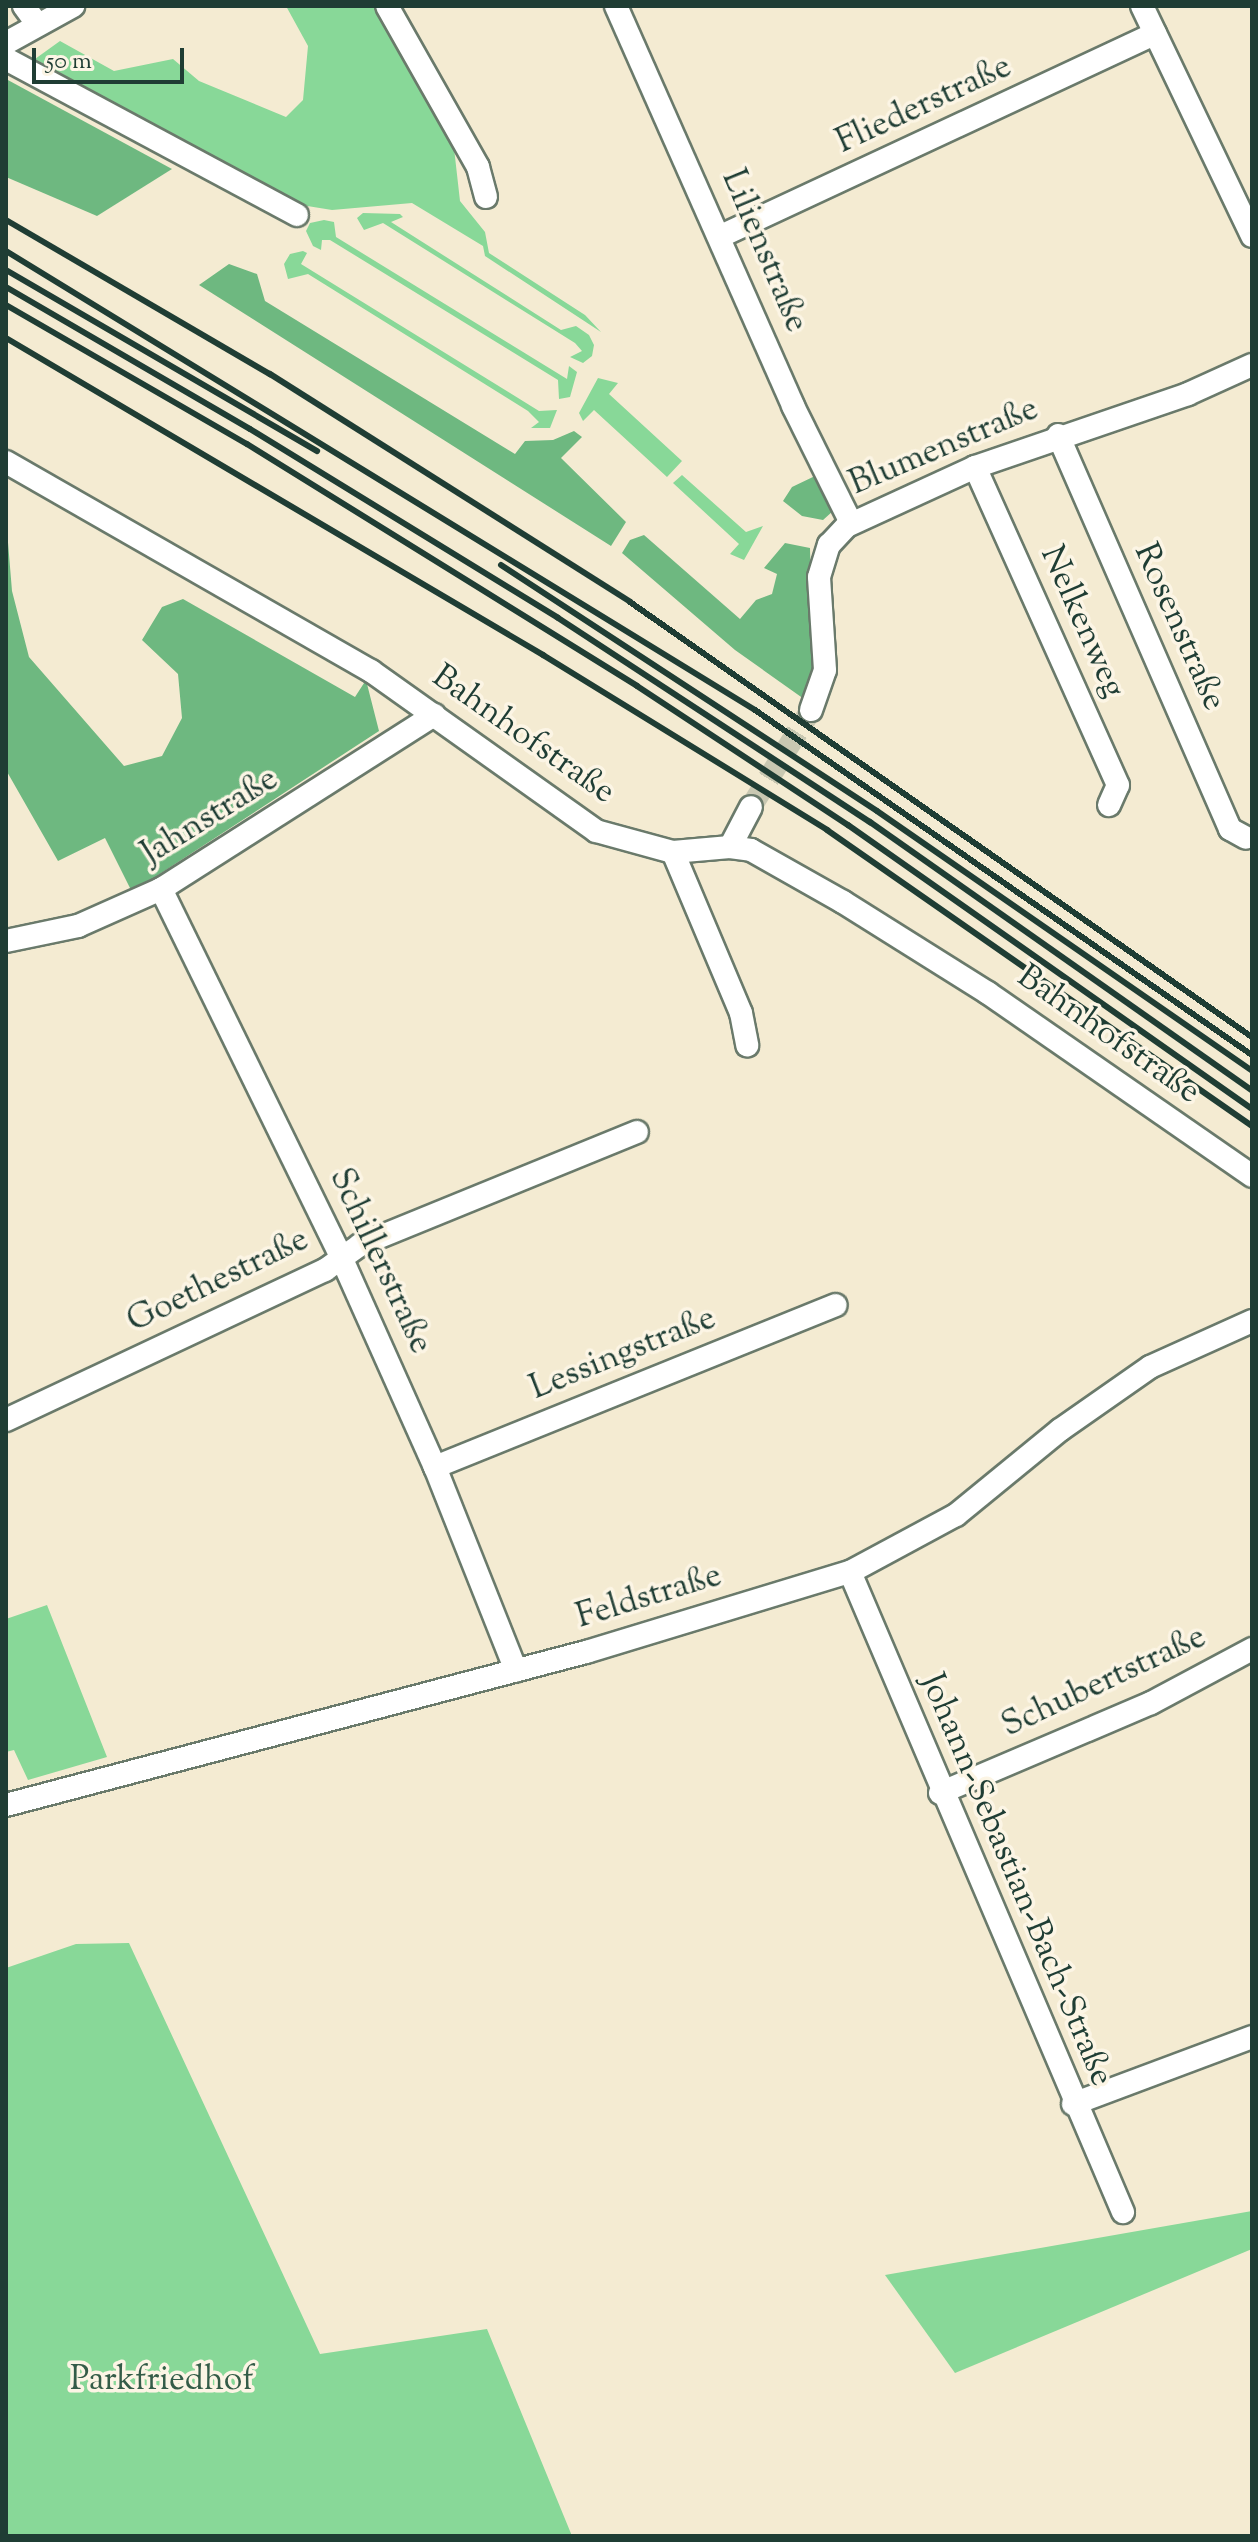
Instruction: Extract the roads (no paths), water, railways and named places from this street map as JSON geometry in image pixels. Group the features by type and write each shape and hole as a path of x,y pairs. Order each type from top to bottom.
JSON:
{"street":[{"path":"6,43 31,15 73,6"},
{"path":"387,6 478,167 486,197"},
{"name":"Lilienstraße","path":"616,6 721,236 793,406 851,523"},
{"path":"1142,6 1252,236"},
{"name":"Fliederstraße","path":"721,236 1155,34"},
{"path":"6,59 297,215"},
{"name":"Blumenstraße","path":"811,710 825,670 819,577 829,545 851,523 975,467 1058,435 1188,394 1252,365"},
{"name":"Rosenstraße","path":"1058,435 1230,829 1246,838"},
{"name":"Bahnhofstraße","path":"6,462 371,671 515,778 596,831 673,852 730,847 751,850 856,910 988,993 1252,1176"},
{"name":"Nelkenweg","path":"975,467 1118,785 1109,805"},
{"name":"Jahnstraße","path":"6,941 78,926 161,889 434,715"},
{"path":"730,847 751,807"},
{"path":"673,852 741,1013 747,1045"},
{"name":"Schillerstraße","path":"161,889 341,1257 435,1467 516,1671"},
{"name":"Goethestraße","path":"6,1420 325,1270 341,1257 637,1132"},
{"name":"Lessingstraße","path":"435,1467 836,1305"},
{"name":"Feldstraße","path":"6,1805 516,1671 850,1572 956,1515 1060,1430 1150,1367 1252,1321"},
{"name":"Johann-Sebastian-Bach-Straße","path":"850,1572 940,1793 1073,2104 1123,2212"},
{"name":"Schubertstraße","path":"940,1793 1151,1703 1252,1649"},
{"path":"1073,2104 1252,2037"}],"tunnel":[{"path":"751,807 811,710"}],"railway":[{"path":"6,220 270,374 630,602 1252,1037"},
{"path":"6,251 755,710 1252,1055"},
{"path":"6,270 317,451"},
{"path":"6,287 250,429 558,618 870,822 1252,1090"},
{"path":"6,305 247,444 637,686 848,825 1252,1109"},
{"path":"6,338 543,655 827,830 1252,1126"},
{"path":"501,565 877,811 1252,1071"}],"park label":[{"name":"Parkfriedhof","path":"162,2381"}]}
